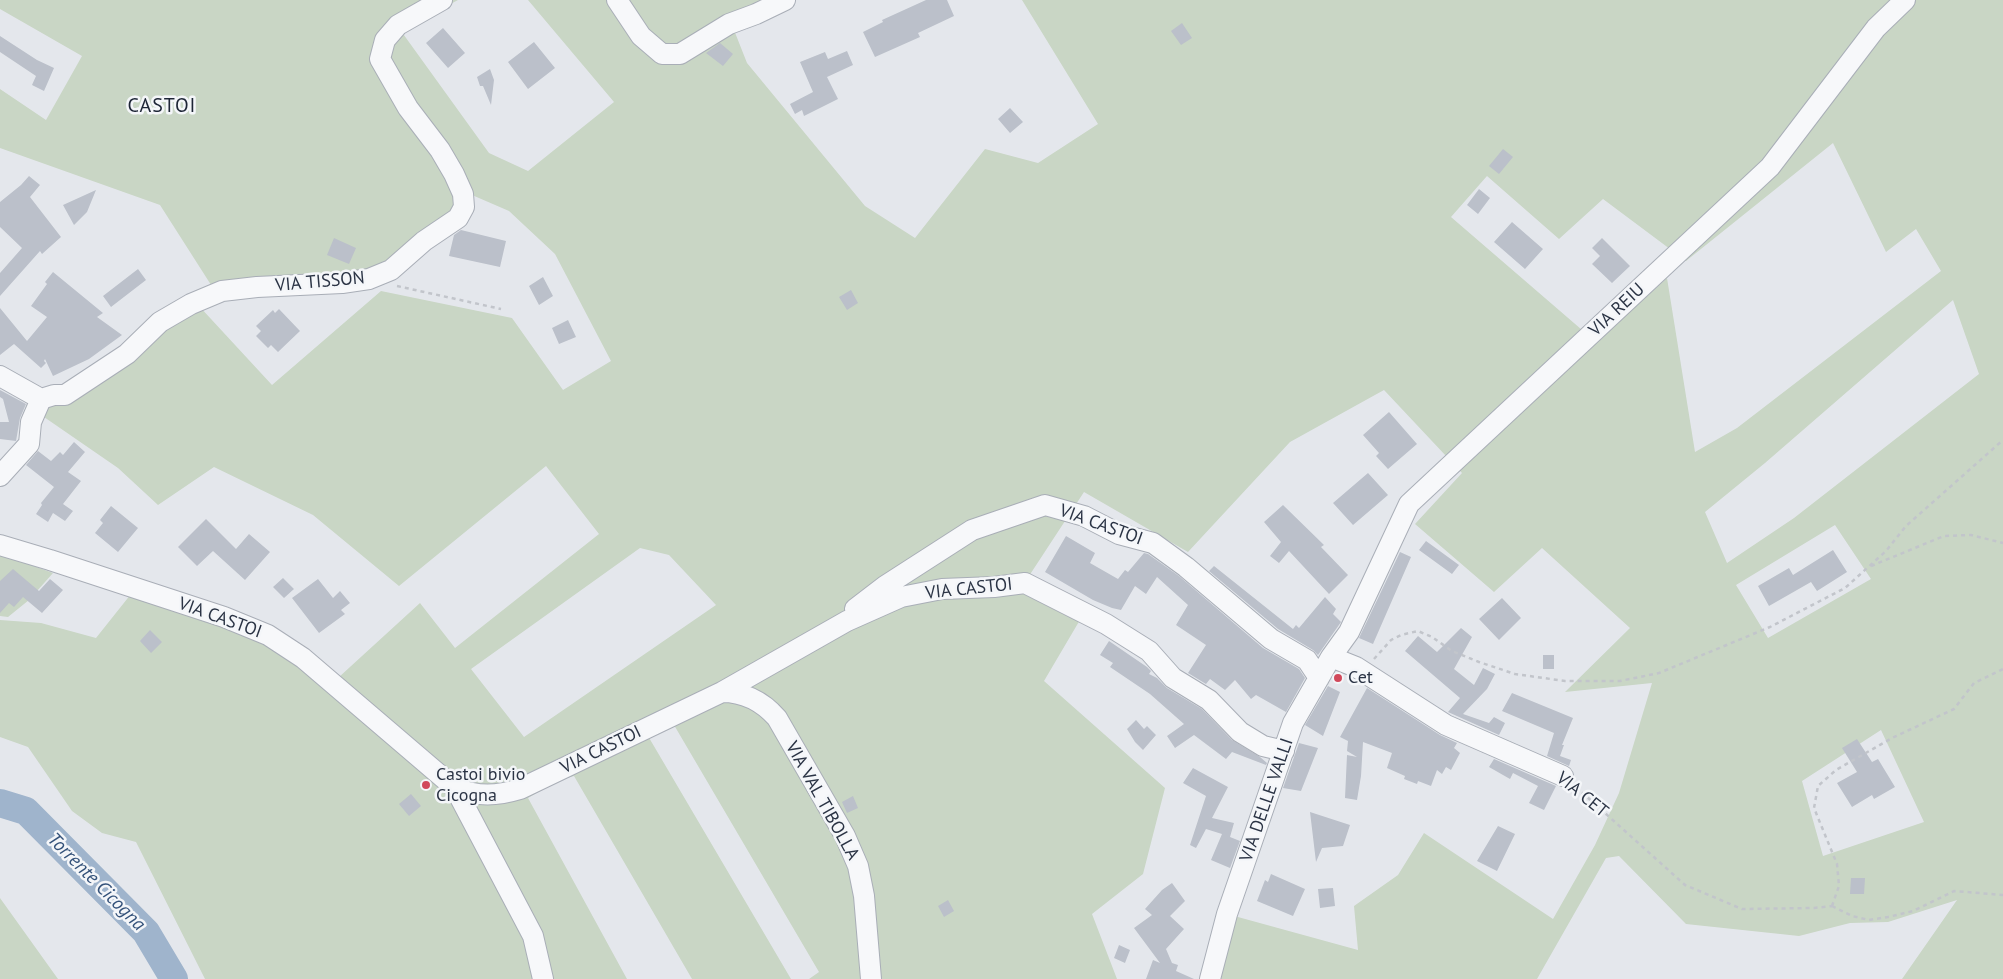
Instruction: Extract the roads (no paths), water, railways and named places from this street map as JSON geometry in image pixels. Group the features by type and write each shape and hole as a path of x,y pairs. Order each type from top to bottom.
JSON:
{"street":[{"name":"VIA TISSON","path":"41,400 54,395 64,395 127,354 160,322 191,304 222,291 258,287 342,283 369,279 391,270 424,241 458,218 464,206 463,194 454,174 408,108 380,59 385,40 398,25 442,0"},
{"path":"617,0 641,36 662,54 680,54 729,24 785,0"},
{"name":"VIA REIU","path":"1349,632 1409,504 1770,167 1876,28 1905,0"},
{"path":"0,376 41,400 31,422 29,444 0,476"},
{"name":"VIA CASTOI","path":"813,640 885,586 972,530 1045,506 1084,516 1120,534 1153,543 1186,567 1271,639 1307,660 1319,678"},
{"name":"VIA CASTOI","path":"0,545 215,614 268,635 303,658 455,788 466,792 491,796 520,789 722,692 847,621 901,597 942,589 994,587 1024,583 1106,624 1142,646 1174,678 1209,700 1240,732 1263,746 1284,751"},
{"name":"VIA DELLE VALLI","path":"1210,979 1228,914 1293,723 1331,657 1349,632"},
{"name":"VIA CET","path":"1331,657 1365,673 1446,725 1563,776"},
{"name":"VIA VAL TIBOLLA","path":"722,692 736,692 749,697 769,709 846,836 858,866 864,896 871,979"},
{"path":"455,788 532,936 543,979"}],"waterway":[{"name":"Torrente Cicogna","path":"0,803 26,811 146,932 174,979"}],"place":[{"name":"Cet","path":"1338,678"},
{"name":"Castoi bivio Cicogna","path":"426,785"}],"district":[{"name":"CASTOI","path":"162,106"}]}
